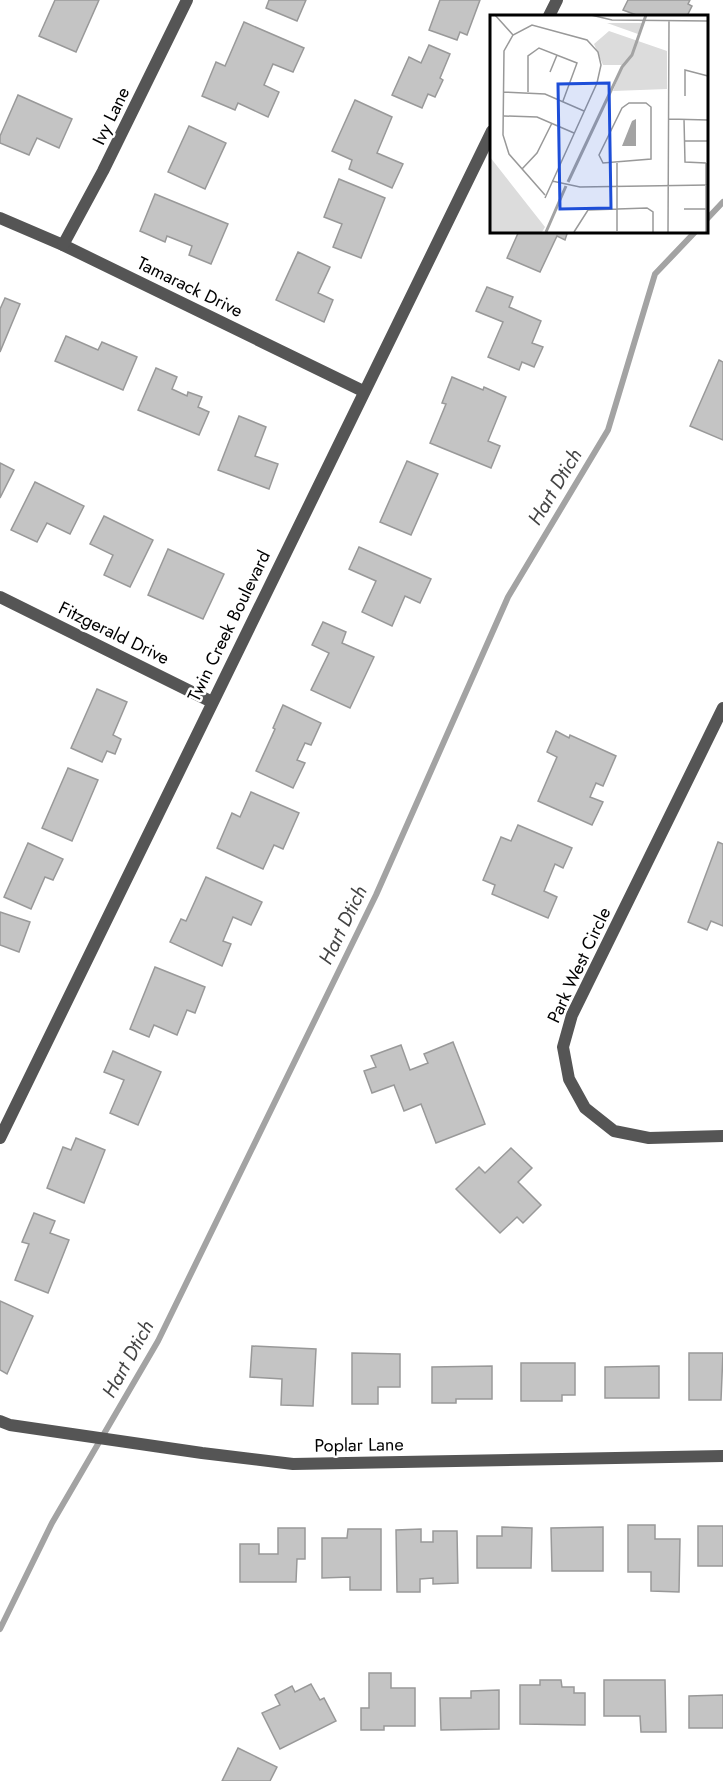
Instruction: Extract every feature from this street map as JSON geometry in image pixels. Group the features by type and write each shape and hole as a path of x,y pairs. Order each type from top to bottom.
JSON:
{"street":[{"name":"Ivy Lane","path":"63,245 103,171 187,0"},
{"path":"550,15 557,0"},
{"name":"Twin Creek Boulevard","path":"0,1138 490,135"},
{"name":"Tamarack Drive","path":"0,218 63,245 363,391"},
{"name":"Fitzgerald Drive","path":"0,597 212,702"},
{"name":"Park West Circle","path":"723,708 572,1015 563,1047 569,1079 585,1108 614,1131 649,1138 723,1136"},
{"name":"Poplar Lane","path":"0,1421 10,1425 293,1464 723,1456"}],"building":[{"path":"55,0 99,0 76,52 39,36"},
{"path":"269,0 306,0 297,21 266,8"},
{"path":"440,0 480,0 467,35 460,32 457,40 429,30"},
{"path":"628,0 690,0 688,4 692,6 688,15 636,15 623,10"},
{"path":"244,22 304,48 293,72 273,64 264,85 279,92 268,117 238,103 235,110 202,96 216,62 225,66"},
{"path":"429,45 450,54 440,78 443,80 435,97 428,94 422,108 392,95 409,57 421,63"},
{"path":"18,95 72,119 59,148 37,138 29,155 0,143 0,136"},
{"path":"355,100 392,117 377,153 403,164 392,188 349,169 352,160 332,151"},
{"path":"189,126 226,143 205,189 168,172"},
{"path":"339,179 385,198 361,258 333,247 342,224 324,217"},
{"path":"155,194 228,224 211,264 189,255 192,246 167,236 165,242 140,231"},
{"path":"519,232 568,232 565,240 557,236 540,272 507,258"},
{"path":"298,252 330,267 318,293 333,300 324,322 276,300"},
{"path":"487,287 513,297 509,307 541,321 532,343 543,347 534,367 522,362 519,370 488,357 503,322 476,311"},
{"path":"5,298 20,304 0,352 0,309"},
{"path":"66,336 98,350 102,342 137,357 123,390 55,361"},
{"path":"719,360 723,362 723,440 690,426"},
{"path":"156,368 177,377 172,389 187,396 188,392 202,397 198,407 209,412 199,435 138,410"},
{"path":"452,377 506,397 488,441 500,446 491,468 430,443 446,404 442,403"},
{"path":"239,416 266,427 255,456 278,464 269,489 218,470"},
{"path":"407,461 438,474 411,535 380,522"},
{"path":"0,463 14,470 0,498"},
{"path":"35,482 84,506 70,534 47,523 37,542 11,530"},
{"path":"104,516 153,540 130,587 104,575 113,555 90,544"},
{"path":"359,547 431,579 420,603 405,596 392,626 362,612 376,581 349,569"},
{"path":"168,549 224,574 203,619 148,595"},
{"path":"323,622 346,632 342,643 374,657 350,708 311,690 329,653 312,645"},
{"path":"97,689 127,702 113,735 121,739 115,754 107,751 102,762 71,748"},
{"path":"283,705 321,723 311,745 305,743 297,760 305,763 293,788 256,771"},
{"path":"556,731 616,756 603,786 596,783 590,797 603,802 592,825 538,801 557,757 547,752"},
{"path":"68,768 98,780 72,841 42,828"},
{"path":"251,792 299,813 283,849 274,845 263,869 217,848 232,813 240,817"},
{"path":"518,825 572,848 563,868 555,864 544,891 557,897 548,918 492,894 495,885 483,880 501,837 511,841"},
{"path":"718,842 723,844 723,926 711,921 707,930 688,922"},
{"path":"28,843 63,859 53,880 45,877 31,909 4,897"},
{"path":"206,877 262,902 251,925 233,917 223,941 231,944 222,966 170,942 181,919 186,921"},
{"path":"0,912 30,922 19,952 0,945"},
{"path":"155,967 205,987 195,1013 187,1010 177,1035 154,1025 149,1037 130,1029"},
{"path":"453,1042 485,1124 436,1143 421,1104 404,1111 394,1085 372,1093 364,1071 376,1067 371,1056 401,1045 410,1070 428,1063 424,1054"},
{"path":"113,1051 161,1072 138,1125 110,1113 124,1080 104,1072"},
{"path":"76,1138 105,1150 84,1203 47,1188 63,1147 71,1150"},
{"path":"511,1148 532,1168 518,1182 541,1205 523,1223 517,1217 500,1233 456,1189 479,1167 485,1173"},
{"path":"34,1213 55,1221 50,1233 69,1240 48,1293 15,1280 29,1244 22,1242"},
{"path":"0,1301 33,1316 7,1374 0,1370"},
{"path":"252,1346 316,1349 313,1406 281,1405 282,1379 250,1377"},
{"path":"352,1353 400,1354 400,1387 378,1387 378,1404 352,1404"},
{"path":"689,1353 723,1353 721,1400 689,1400"},
{"path":"521,1363 575,1363 575,1395 562,1395 562,1401 521,1401"},
{"path":"492,1366 492,1399 456,1399 456,1403 432,1403 432,1367"},
{"path":"659,1366 659,1398 605,1398 605,1367"},
{"path":"628,1525 655,1525 655,1539 680,1539 679,1592 651,1591 651,1572 628,1572"},
{"path":"698,1526 723,1526 723,1566 698,1566"},
{"path":"502,1527 532,1528 531,1568 477,1568 477,1536 502,1536"},
{"path":"603,1527 603,1571 552,1571 551,1528"},
{"path":"278,1528 305,1528 305,1559 297,1559 296,1582 240,1582 240,1544 259,1544 259,1554 278,1554"},
{"path":"348,1529 381,1529 381,1590 350,1590 350,1577 322,1578 322,1538 347,1538"},
{"path":"421,1529 421,1542 433,1542 433,1531 457,1531 458,1583 433,1584 433,1578 420,1579 420,1592 397,1592 396,1530"},
{"path":"369,1673 391,1673 391,1688 415,1688 415,1726 384,1726 384,1730 361,1730 361,1708 369,1708"},
{"path":"540,1680 561,1680 562,1687 574,1687 574,1693 585,1693 585,1725 520,1724 520,1685 540,1685"},
{"path":"604,1680 665,1680 666,1732 641,1732 640,1716 604,1716"},
{"path":"311,1684 320,1700 324,1698 336,1721 280,1749 262,1713 280,1705 275,1695 292,1686 295,1692"},
{"path":"499,1690 499,1729 441,1730 440,1698 471,1698 471,1691"},
{"path":"723,1695 723,1728 689,1728 689,1696"},
{"path":"238,1748 277,1767 270,1781 222,1781"}],"waterway":[{"name":"Hart Dtich","path":"708,218 723,202"},
{"name":"Hart Dtich","path":"0,1629 52,1523 158,1341 376,895 508,597 608,430 655,274 695,232"}]}
